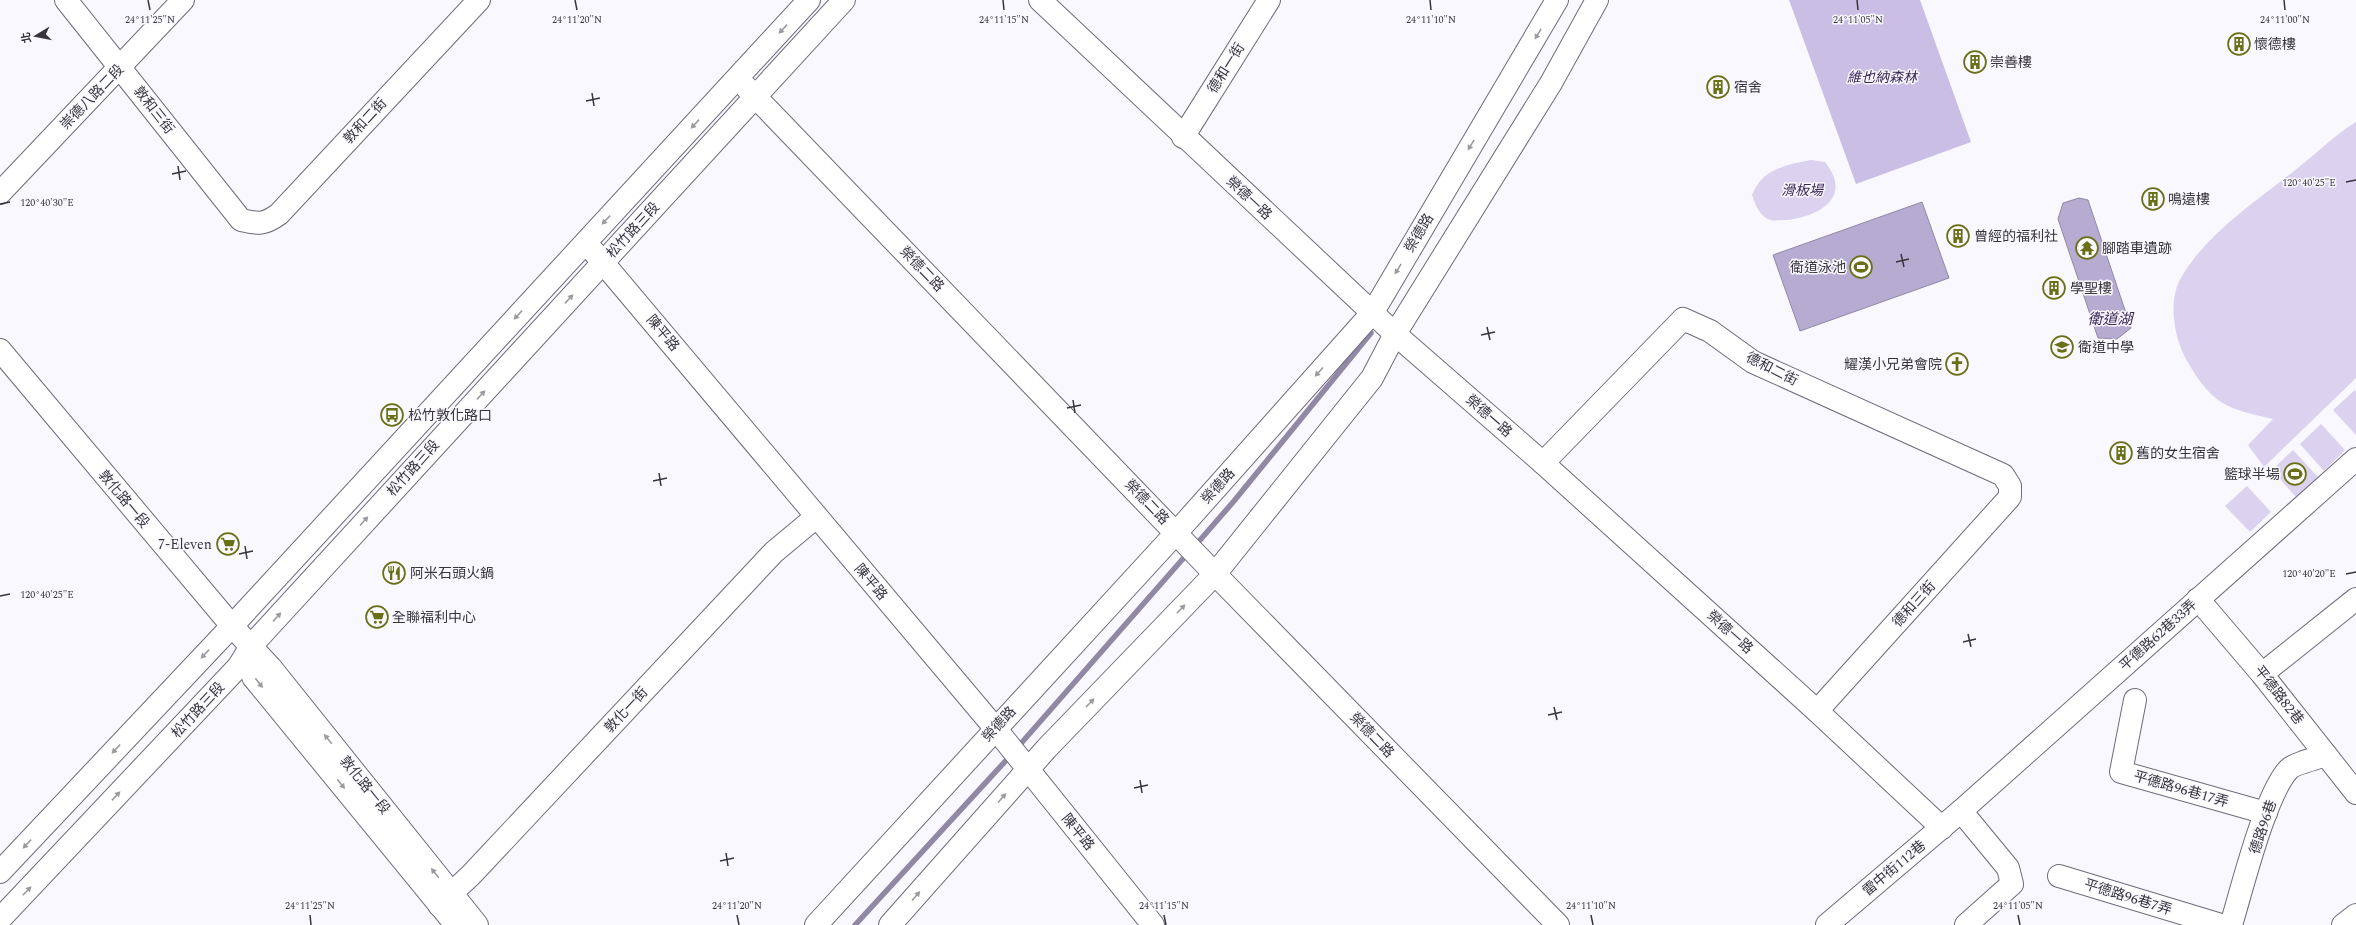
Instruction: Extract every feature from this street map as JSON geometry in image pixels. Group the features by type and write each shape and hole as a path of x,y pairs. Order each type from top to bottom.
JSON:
{"street":[{"name":"敦和三街","path":"66,0 241,220"},
{"name":"崇德八路二段","path":"0,193 183,0"},
{"name":"敦和二街","path":"241,220 258,224 268,222 278,214 480,0"},
{"name":"松竹路三段","path":"0,872 232,626 809,0"},
{"name":"松竹路三段","path":"0,919 239,666 251,646 844,0"},
{"name":"榮德一路","path":"1040,0 1183,137 1395,334 1543,463 1817,711 1942,828"},
{"name":"德和一街","path":"1183,137 1269,0"},
{"name":"榮德路","path":"816,925 995,728 1176,533 1373,312 1558,0"},
{"path":"890,925 1027,769 1215,574 1372,378 1395,334 1551,83 1597,0"},
{"name":"榮德二路","path":"738,78 1215,574 1558,925"},
{"name":"陳平路","path":"586,242 816,518 995,728 1153,925"},
{"name":"德和二街","path":"1543,463 1683,320 1710,331 1753,362 2002,475 2010,486 2010,497"},
{"name":"敦化路一段","path":"0,350 232,626 271,668 446,899 477,925"},
{"name":"平德路62巷33弄","path":"1961,811 2356,459"},
{"name":"德和三街","path":"1817,711 2010,497"},
{"name":"敦化一街","path":"446,899 774,552 816,518"},
{"name":"平德路82巷","path":"2198,599 2262,674 2326,755 2354,783"},
{"path":"2262,674 2356,599"},
{"name":"平德路96巷17弄","path":"2135,700 2121,772 2266,813"},
{"name":"德路96巷","path":"2231,925 2266,813 2289,769 2326,755"},
{"path":"1961,811 2008,868 2012,884 1966,925"},
{"name":"雷中街112巷","path":"1827,925 1961,811"},
{"name":"平德路96巷7弄","path":"2059,876 2221,925"},
{"name":"敦化路一段","path":"446,899 456,925"},
{"path":"2343,925 2356,915"}],"green space":[{"name":"維也納森林","path":"1789,0 1920,0 1971,142 1856,184"},
{"path":"2356,122 2356,378 2264,467 2248,445 2273,419 2243,411 2222,402 2213,396 2196,376 2182,352 2176,330 2174,307 2177,286 2193,260 2220,230"},
{"name":"滑板場","path":"1811,160 1825,162 1833,174 1836,185 1834,195 1829,203 1811,214 1799,218 1771,220 1763,216 1752,195 1756,186 1762,179 1768,174 1784,166"},
{"path":"2355,390 2356,392 2356,435 2333,410"},
{"name":"籃球半場","path":"2321,424 2345,450 2324,471 2300,444"},
{"name":"籃球半場","path":"2293,450 2318,477 2296,497 2272,470"},
{"name":"籃球半場","path":"2247,486 2271,512 2250,532 2225,506"}],"water":[{"name":"衛道湖","path":"2079,198 2088,200 2131,328 2117,339 2098,338 2058,219 2063,203"},
{"name":"衛道泳池","path":"1922,202 1949,278 1800,331 1773,255"}],"waterway":[{"path":"1194,547 1234,501 1371,333"},
{"path":"1017,748 1188,553"},
{"path":"855,925 1011,755"}],"place":[{"name":"懷德樓","path":"2239,44"},
{"name":"崇善樓","path":"1975,62"},
{"name":"宿舍","path":"1718,87"},
{"name":"鳴遠樓","path":"2153,199"},
{"name":"曾經的福利社","path":"1958,236"},
{"name":"腳踏車遺跡","path":"2087,248"},
{"name":"衛道泳池","path":"1861,267"},
{"name":"學聖樓","path":"2054,288"},
{"name":"衛道中學","path":"2062,347"},
{"name":"耀漢小兄弟會院","path":"1957,364"},
{"name":"松竹敦化路口","path":"392,415"},
{"name":"舊的女生宿舍","path":"2121,453"},
{"name":"籃球半場","path":"2295,474"},
{"name":"7-Eleven","path":"228,544"},
{"name":"阿米石頭火鍋","path":"394,573"},
{"name":"全聯福利中心","path":"377,617"}]}
